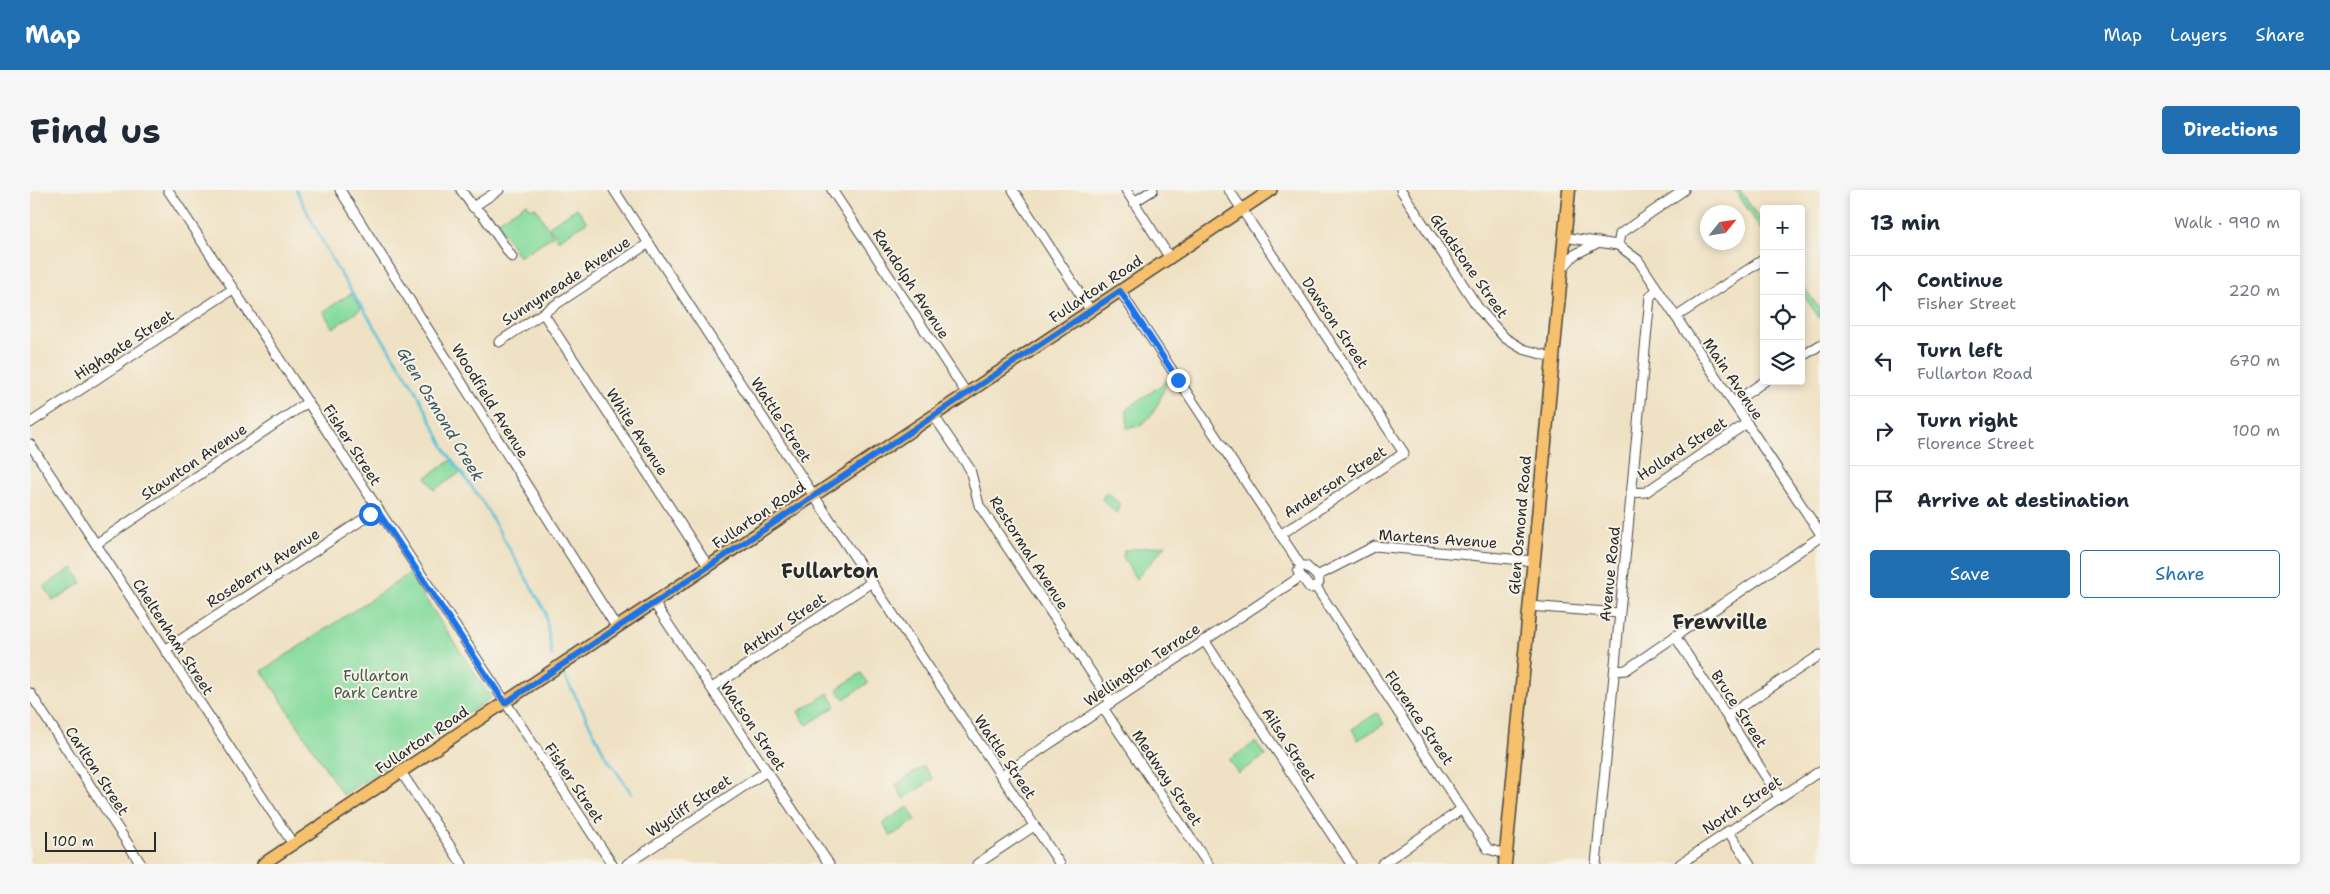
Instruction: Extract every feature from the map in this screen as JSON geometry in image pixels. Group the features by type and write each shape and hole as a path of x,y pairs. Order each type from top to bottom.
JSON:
{"highway":[{"name":"Glen Osmond Road","path":"1506,859 1559,271 1569,190"}],"main road":[{"name":"Fullarton Road","path":"263,864 1271,190"}],"street":[{"name":"Fisher Street","path":"168,190 377,510 612,864"},
{"name":"Woodfield Avenue","path":"340,190 617,628"},
{"path":"461,190 473,207 483,215 512,257"},
{"path":"473,207 499,190"},
{"name":"Wattle Street","path":"614,190 814,496 1060,864"},
{"name":"Randolph Avenue","path":"832,190 966,394"},
{"path":"1013,190 1091,311"},
{"path":"1126,190 1170,258"},
{"path":"1134,202 1153,190"},
{"name":"Dawson Street","path":"1230,190 1404,452"},
{"name":"Gladstone Street","path":"1401,190 1479,309 1505,338 1523,349 1552,358"},
{"path":"1618,245 1620,234 1684,190"},
{"name":"Main Avenue","path":"1563,237 1618,245 1638,260 1820,533"},
{"path":"1559,271 1574,255 1600,242"},
{"name":"Sunnymeade Avenue","path":"499,342 649,243"},
{"path":"1676,317 1760,262"},
{"name":"Highgate Street","path":"30,423 233,289"},
{"name":"Avenue Road","path":"1596,864 1650,297 1657,289"},
{"path":"1120,291 1301,566 1306,566 1317,576 1319,582 1316,587 1310,588 1300,577 1298,572 1301,566"},
{"name":"White Avenue","path":"543,313 708,566"},
{"path":"1805,355 1820,345"},
{"path":"1733,403 1760,385"},
{"name":"Staunton Avenue","path":"96,544 308,402"},
{"name":"Restormal Avenue","path":"934,416 970,469 979,505 1111,702"},
{"name":"Hollard Street","path":"1631,493 1646,492 1747,423"},
{"name":"Cheltenham Street","path":"30,444 293,844"},
{"name":"Anderson Street","path":"1280,535 1404,452"},
{"name":"Roseberry Avenue","path":"165,650 377,510"},
{"path":"1614,671 1626,670 1820,537"},
{"name":"Martens Avenue","path":"1317,576 1375,546 1533,560"},
{"name":"Wellington Terrace","path":"1001,776 1300,577"},
{"name":"Arthur Street","path":"712,688 872,582"},
{"name":"Florence Street","path":"1316,587 1488,849 1506,859"},
{"name":"Watson Street","path":"654,602 829,864"},
{"path":"1529,606 1619,613"},
{"name":"Bruce Street","path":"1675,636 1779,797"},
{"name":"Ailsa Street","path":"1204,640 1352,864"},
{"path":"1727,716 1820,655"},
{"name":"Carlton Street","path":"30,693 141,864"},
{"name":"Medway Street","path":"1103,708 1208,864"},
{"name":"North Street","path":"1680,864 1820,770"},
{"name":"Wycliff Street","path":"627,864 767,771"},
{"path":"401,772 462,864"},
{"path":"1382,864 1462,809"},
{"path":"977,864 1034,826"},
{"path":"1728,831 1750,864"}],"green space":[{"path":"1735,190 1740,190 1760,220 1760,228 1745,205"},
{"path":"527,203 530,209 535,207 553,236 519,257 497,222"},
{"path":"577,208 587,222 558,240 549,226"},
{"path":"1805,288 1820,310 1820,319 1805,297"},
{"path":"351,293 361,309 333,328 323,312"},
{"path":"1167,381 1158,404 1149,418 1136,427 1127,428 1127,409"},
{"path":"452,460 460,473 434,490 426,477"},
{"path":"1106,492 1119,503 1117,514 1102,499"},
{"path":"1166,545 1136,579 1123,557 1124,550"},
{"path":"73,568 82,583 53,601 44,586"},
{"name":"Fullarton Park Centre","path":"409,574 491,698 343,795 262,671"},
{"path":"861,673 868,683 844,699 837,689"},
{"path":"828,693 836,706 807,725 798,712"},
{"path":"1377,713 1384,724 1358,740 1352,729"},
{"path":"1256,742 1265,756 1238,773 1229,760"},
{"path":"924,766 933,779 904,799 895,785"},
{"path":"908,807 916,820 891,836 883,823"}],"waterway":[{"name":"Glen Osmond Creek","path":"296,190 336,267 415,389 447,453 482,501 545,611 552,656"},
{"name":"Glen Osmond Creek","path":"561,671 605,755 632,794"}],"district":[{"name":"Fullarton","path":"830,571"},
{"name":"Frewville","path":"1720,622"}],"route":[{"path":"370,514 377,510 505,703 1120,291 1178,380"}]}
